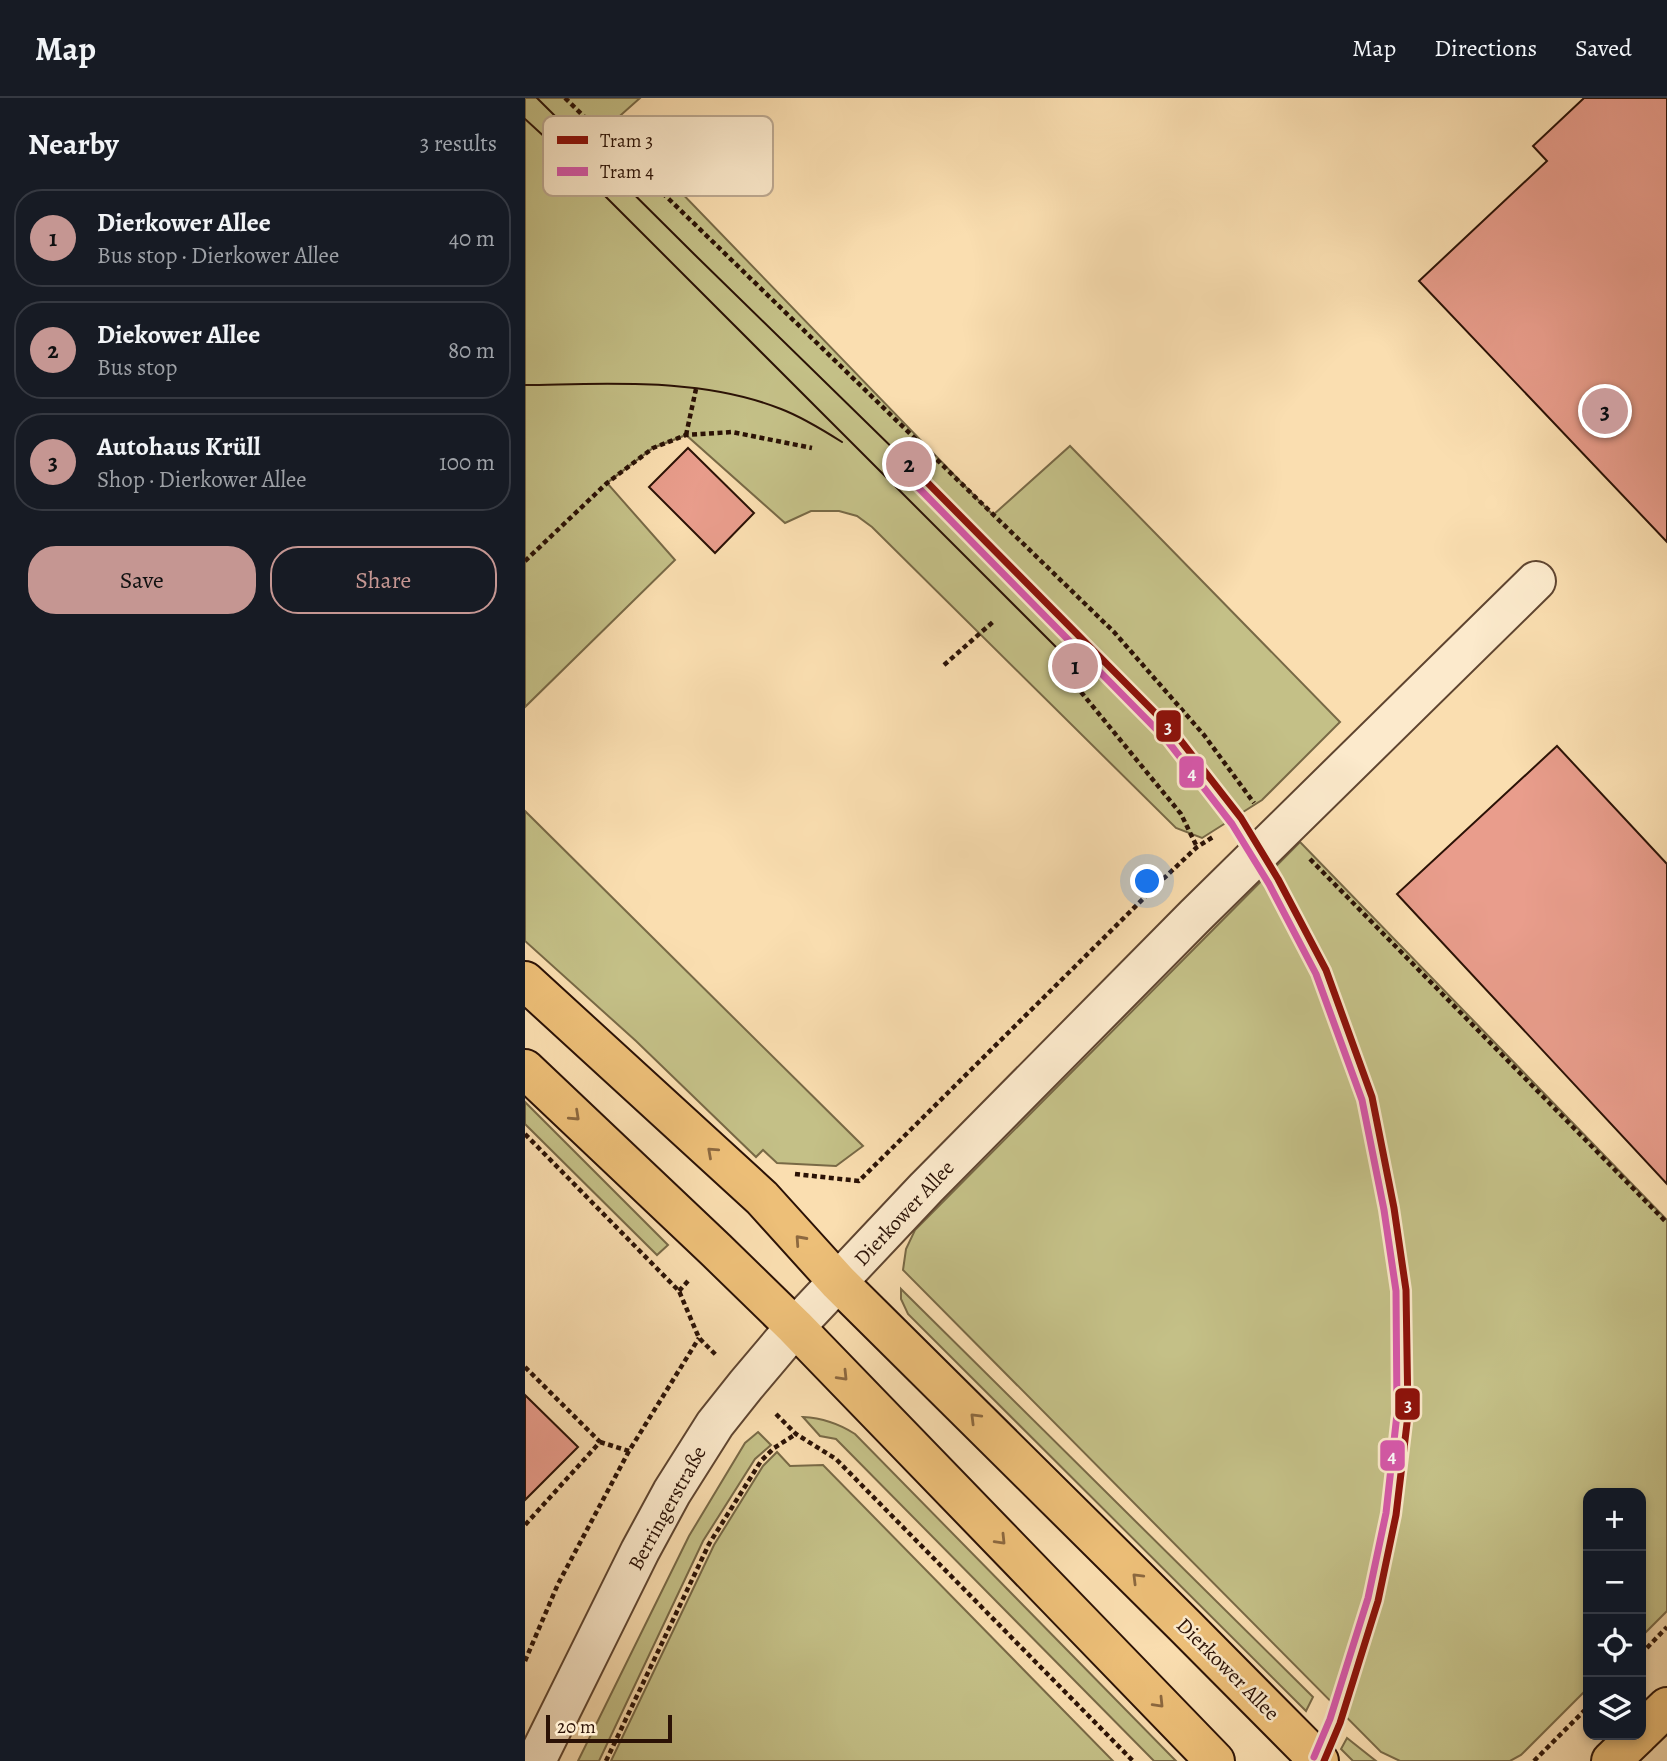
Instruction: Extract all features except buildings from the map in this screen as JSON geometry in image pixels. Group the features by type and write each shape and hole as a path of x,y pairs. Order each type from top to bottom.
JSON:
{"main road":[{"name":"Dierkower Allee","path":"525,981 762,1198 838,1282 1319,1761"},
{"path":"525,1069 795,1327 1215,1761"},
{"path":"1646,1726 1667,1707"},
{"path":"1611,1761 1632,1740"}],"street":[{"name":"Dierkower Allee","path":"838,1282 926,1188 1195,916 1270,818 1536,581"},
{"name":"Berringerstraße","path":"536,1761 671,1492 715,1424 795,1327 838,1282"},
{"path":"525,1757 529,1761"}],"path":[{"path":"565,98 584,116"},
{"path":"666,196 1114,632 1204,735 1270,818 1667,1223"},
{"path":"686,435 696,389"},
{"path":"525,561 607,483 653,448 686,435 732,432 812,448"},
{"path":"944,665 994,621"},
{"path":"1081,692 1181,814 1197,847"},
{"path":"785,1172 859,1181 1161,881 1197,847 1219,834"},
{"path":"525,1135 679,1291"},
{"path":"525,1661 558,1584 629,1451 699,1338"},
{"path":"525,1367 600,1442 629,1451"},
{"path":"605,1761 709,1544 761,1461 774,1448 796,1434 836,1460 1133,1761"},
{"path":"525,1525 600,1442"},
{"path":"1646,1649 1667,1627"},
{"path":"1534,1761 1583,1712"}],"shaded area":[{"path":"525,98 640,98 620,116 543,116 543,196 685,196 993,515 1070,446 1340,722 1262,800 1202,838 1176,828 872,527 857,516 839,511 811,511 785,523 686,435 653,448 607,483 675,560 525,707"},
{"path":"525,811 863,1146 836,1166 777,1163 763,1150 756,1157 636,1041 525,941"},
{"path":"1300,842 1667,1220 1667,1611 1646,1632 1646,1488 1583,1488 1583,1693 1521,1755 1510,1761 1400,1761 1381,1752 903,1270 906,1249 915,1230"},
{"path":"525,1102 668,1245 657,1255 525,1124"},
{"path":"901,1289 1313,1697 1306,1711 908,1314 901,1299"},
{"path":"803,1417 830,1422 855,1434 1176,1761 1154,1761 836,1439 820,1436"},
{"path":"758,1432 771,1445 755,1459 703,1541 599,1761 578,1761 689,1536 745,1443"},
{"path":"777,1452 790,1466 823,1465 1113,1761 611,1761 714,1545 763,1466"},
{"path":"1347,1738 1376,1761 1353,1761 1341,1749"}],"tram line":[{"path":"537,98 555,116"},
{"path":"525,119 543,136"},
{"path":"605,196 1075,666"},
{"path":"636,196 909,464"},
{"path":"525,385 655,385 719,392 789,412 842,442"},
{"name":"3","path":"909,464 1174,732 1241,818 1278,879 1326,970 1372,1097 1394,1208 1406,1290 1408,1415 1396,1515 1378,1601 1340,1723 1324,1761"},
{"name":"4","path":"902,471 1166,739 1232,824 1269,884 1316,974 1362,1100 1384,1210 1396,1291 1397,1414 1386,1513 1368,1598 1330,1719 1314,1757"}],"place":[{"name":"Autohaus Krüll","path":"1605,411"},
{"name":"Diekower Allee","path":"909,464"},
{"name":"Dierkower Allee","path":"1075,666"}]}
